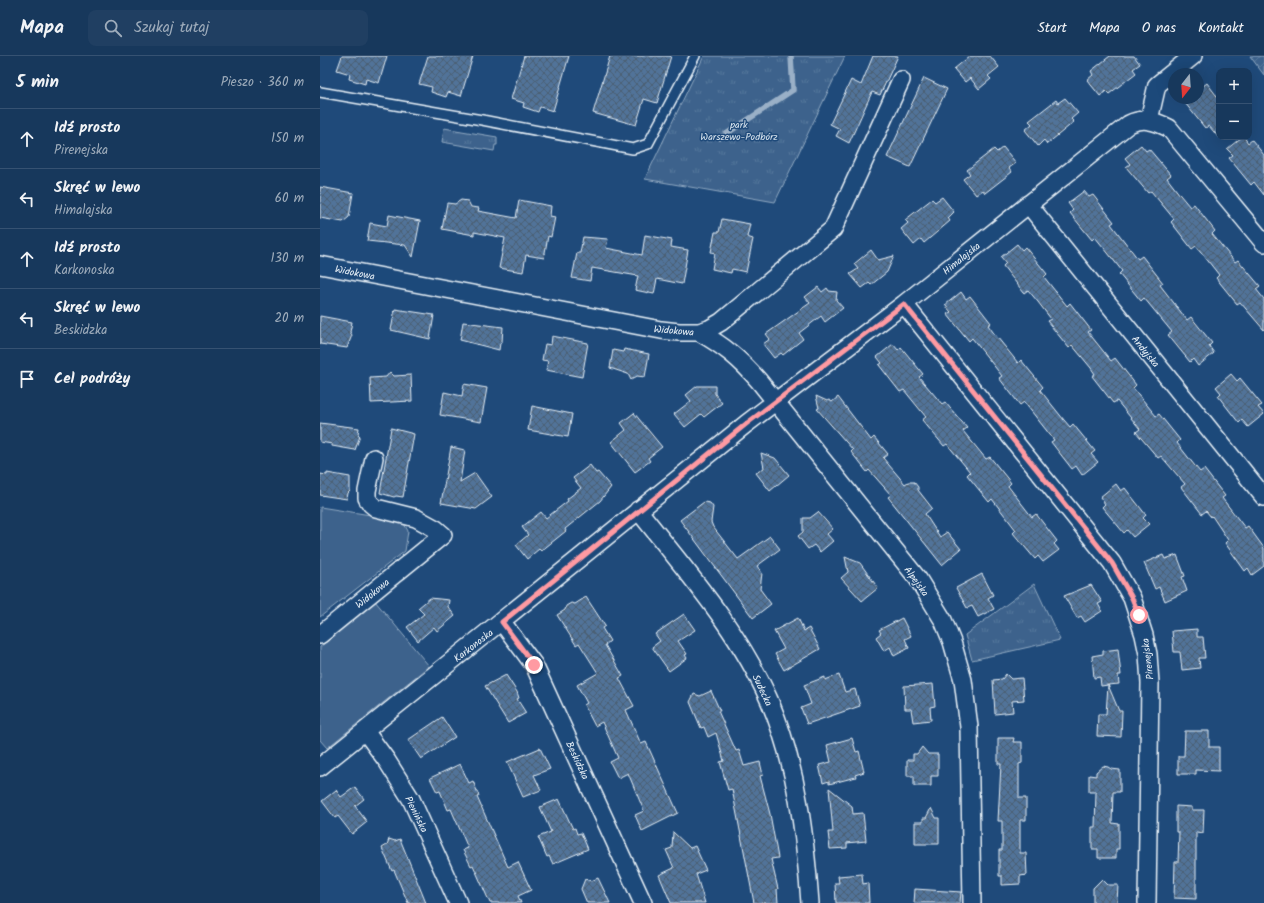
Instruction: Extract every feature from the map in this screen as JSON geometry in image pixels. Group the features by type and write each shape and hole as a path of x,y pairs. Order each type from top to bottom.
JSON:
{"street":[{"path":"1192,56 1157,85 1149,120 1169,128 1176,135 1264,243"},
{"name":"Widokowa","path":"320,265 661,330 699,332 721,322 833,229 901,80"},
{"name":"Himalajska","path":"775,402 904,304 1129,124 1141,120 1149,120"},
{"name":"Andyjska","path":"1028,204 1264,497"},
{"name":"Pirenejska","path":"904,304 1112,563 1132,598 1144,635 1150,683 1147,903"},
{"name":"Alpejska","path":"699,332 722,345 746,366 918,579 943,620 952,642 963,680 969,727 972,903"},
{"name":"Karkonoska","path":"320,768 502,622 638,510 775,402"},
{"name":"Widokowa","path":"320,635 443,535 436,529 416,518 376,508 371,504 367,498 367,491 374,458"},
{"name":"Sudecka","path":"638,510 720,615 743,650 770,701 782,737 796,789 805,846 810,903"},
{"name":"Beskidzka","path":"502,622 534,665 643,903"},
{"name":"Pienińska","path":"365,732 388,761 411,800 458,903"}],"lane":[{"path":"320,92 482,120 633,149 648,144 694,56"}],"green space":[{"name":"park Warszewo-Podbórz","path":"704,56 845,56 775,202 645,179"},
{"path":"1250,56 1264,56 1264,75"},
{"path":"444,128 497,137 497,145 495,145 494,151 442,142"},
{"path":"320,507 402,520 408,531 405,551 320,617"},
{"path":"1034,584 1060,640 972,660 965,635"},
{"path":"375,601 429,666 327,748 320,740 320,647"}],"building":[{"path":"342,56 387,56 379,83 366,79 365,84 349,79 350,74 337,70"},
{"path":"428,56 473,56 461,96 448,92 446,97 431,92 432,87 419,84"},
{"path":"524,56 569,56 553,111 540,107 538,112 523,107 524,103 511,99"},
{"path":"610,56 671,56 657,103 644,99 636,125 593,113"},
{"path":"873,56 898,56 880,95 872,92 849,143 836,136 840,129 830,124 851,80 861,85"},
{"path":"970,56 990,56 999,67 988,76 991,79 979,89 970,78 965,82 954,69"},
{"path":"1110,56 1134,56 1140,64 1133,69 1136,73 1109,94 1106,91 1100,96 1087,80 1093,75 1091,71"},
{"path":"924,78 947,89 910,167 887,157"},
{"path":"1207,83 1216,95 1216,134 1209,126 1205,128 1186,104 1204,104 1204,85"},
{"path":"1065,98 1078,113 1071,119 1074,122 1047,144 1044,140 1038,146 1025,130 1032,124 1029,121 1056,100 1058,103"},
{"path":"1238,140 1246,140 1248,143 1252,140 1264,155 1264,195 1254,182 1251,185 1229,158 1233,155 1227,149"},
{"path":"1141,145 1146,151 1149,149 1171,175 1167,178 1190,207 1194,204 1215,231 1212,234 1235,262 1238,260 1260,286 1256,289 1264,299 1264,330 1240,302 1237,304 1216,278 1219,275 1201,252 1196,246 1192,249 1171,222 1174,219 1151,191 1148,193 1126,167 1130,164 1125,158"},
{"path":"1003,147 1016,163 1009,168 1012,172 985,193 983,190 976,195 963,179 970,174 967,170 994,149 997,152"},
{"path":"320,187 353,193 349,217 343,222 320,218"},
{"path":"1084,191 1089,197 1093,195 1114,222 1111,224 1138,259 1142,256 1163,283 1160,285 1187,320 1191,317 1212,343 1209,346 1214,353 1198,366 1193,359 1190,362 1168,335 1172,332 1144,298 1141,301 1119,274 1122,271 1095,237 1092,240 1070,213 1073,210 1068,203"},
{"path":"942,197 954,212 948,218 950,221 924,243 921,239 914,245 901,229 908,223 905,220 932,199 935,202"},
{"path":"461,200 468,201 471,207 479,208 478,211 516,218 519,200 551,206 550,216 555,217 551,237 548,236 544,258 526,255 523,272 499,268 505,238 474,232 474,235 442,229 447,203 455,204"},
{"path":"389,215 420,221 413,257 405,245 367,241 370,223 387,226"},
{"path":"722,219 750,224 747,237 753,239 746,272 732,269 731,273 712,269 715,253 711,252 715,232 719,232"},
{"path":"645,235 672,240 671,247 688,250 682,284 657,279 654,294 635,290 638,276 592,268 590,281 572,278 577,253 580,253 583,237 608,239 606,248 642,255"},
{"path":"1017,244 1022,250 1025,247 1047,274 1044,277 1067,306 1070,303 1091,330 1088,332 1111,361 1115,358 1136,385 1133,388 1156,416 1159,414 1180,440 1177,443 1195,466 1200,472 1204,469 1225,496 1222,498 1245,528 1248,526 1264,548 1264,566 1252,575 1248,568 1245,571 1225,543 1228,540 1212,516 1211,517 1206,511 1202,514 1181,487 1185,484 1161,456 1158,458 1136,432 1140,429 1117,401 1113,403 1092,376 1095,374 1091,368 1072,345 1069,348 1047,321 1051,319 1038,302 1028,290 1024,293 1003,266 1006,263 1001,257"},
{"path":"871,250 878,260 894,256 887,272 871,285 869,283 862,288 850,274 858,269 854,264"},
{"path":"818,287 822,292 827,288 829,291 837,292 836,300 843,308 825,322 821,316 799,333 803,339 783,355 781,353 774,358 763,344 770,339 766,334 810,303 805,297"},
{"path":"961,292 966,299 970,296 991,323 988,325 993,332 1018,363 1021,360 1043,387 1040,390 1064,420 1070,427 1073,424 1095,451 1091,454 1098,462 1082,475 1076,466 1072,469 1051,442 1054,440 1024,402 1020,405 999,378 1002,376 972,338 969,341 947,314 951,312 945,305"},
{"path":"395,309 434,315 430,339 391,330"},
{"path":"320,316 352,322 350,332 352,335 347,348 320,344"},
{"path":"463,322 503,327 502,342 500,343 499,350 460,340"},
{"path":"552,336 588,343 582,377 546,370 548,361 542,360 545,344 551,345"},
{"path":"893,344 898,350 901,347 923,374 919,377 942,404 945,402 967,428 963,431 986,459 990,457 1011,483 1008,486 1032,517 1036,514 1057,541 1054,544 1059,550 1043,562 1038,556 1035,559 1013,533 1016,530 992,499 989,502 967,475 970,472 947,444 944,446 922,420 926,417 904,390 900,392 879,365 882,363 877,357"},
{"path":"624,349 649,354 645,377 637,376 631,380 628,374 610,368 613,350 623,352"},
{"path":"390,372 394,376 411,375 412,401 371,403 370,378 386,377"},
{"path":"1231,374 1237,381 1240,378 1262,405 1258,407 1264,414 1248,427 1242,420 1239,423 1218,396 1221,393 1216,387"},
{"path":"464,384 487,388 481,422 440,415 444,392 462,396"},
{"path":"697,386 715,386 715,394 722,403 704,417 701,414 685,427 674,414 691,401 686,395"},
{"path":"816,396 832,402 838,397 871,440 874,437 888,454 883,458 905,484 908,482 914,482 918,487 918,490 932,508 925,514 940,537 947,532 961,549 942,565 888,497 891,495 869,470 867,472 851,452 853,450 817,409 819,408"},
{"path":"532,406 572,414 568,437 528,430"},
{"path":"634,413 662,447 648,458 650,461 635,472 611,442 626,430 621,423"},
{"path":"320,423 359,428 358,434 360,436 355,450 332,446 332,444 320,442"},
{"path":"391,428 414,434 403,497 394,497 380,493"},
{"path":"451,447 465,450 460,482 475,473 492,497 476,509 441,503"},
{"path":"761,453 775,458 789,475 770,491 756,473 764,468"},
{"path":"590,465 611,487 600,501 565,529 566,531 541,551 539,549 527,559 516,545 528,535 522,527 541,512 546,518 568,501 567,499 581,488 573,478"},
{"path":"327,473 350,477 350,491 347,499 320,495 320,474 327,475"},
{"path":"1116,484 1121,491 1125,488 1146,515 1143,518 1149,524 1133,537 1127,530 1124,533 1102,507 1105,504 1100,497"},
{"path":"704,502 710,503 713,507 711,522 713,527 738,559 770,536 780,549 757,566 762,573 760,589 771,604 753,618 680,520"},
{"path":"818,512 833,529 827,534 833,541 820,552 814,545 808,549 798,536 803,532 803,518 810,518"},
{"path":"1163,555 1165,559 1177,555 1185,576 1182,577 1187,591 1165,601 1159,587 1155,589 1144,563"},
{"path":"845,557 860,563 878,588 862,601 841,578 848,572"},
{"path":"982,574 993,595 988,598 994,609 978,617 972,606 967,608 956,588"},
{"path":"1091,585 1102,602 1098,604 1102,611 1085,622 1081,616 1077,618 1064,596"},
{"path":"586,597 605,626 602,628 610,641 605,645 623,676 619,678 634,706 626,710 641,744 646,742 678,813 642,831 635,815 644,811 628,773 618,778 610,762 618,758 602,722 595,726 584,705 587,703 577,685 598,673 579,643 576,645 557,615 565,610 566,606 571,603 575,604"},
{"path":"430,598 449,600 448,607 455,616 437,631 434,627 418,641 407,627 424,614 418,608"},
{"path":"684,614 695,630 678,641 687,654 685,655 687,658 669,671 652,647 660,641 655,634"},
{"path":"798,618 804,631 809,628 820,649 784,670 775,654 784,649 774,631"},
{"path":"902,618 911,636 905,639 909,648 894,656 890,647 884,651 876,637 881,633 879,630"},
{"path":"1197,629 1197,637 1203,637 1205,658 1199,658 1200,668 1182,670 1180,652 1174,652 1172,631"},
{"path":"1118,649 1121,675 1118,675 1119,684 1101,686 1100,677 1094,678 1092,656 1103,654 1103,651"},
{"path":"1006,674 1011,679 1022,678 1024,700 1012,701 1013,712 995,714 993,680 1002,679"},
{"path":"506,675 517,692 519,698 517,699 526,713 508,723 485,686"},
{"path":"839,675 845,692 855,689 860,706 807,724 801,708 811,704 804,685 825,677 825,680"},
{"path":"933,684 935,706 930,707 931,720 913,722 911,709 905,709 904,686"},
{"path":"1108,685 1119,711 1122,711 1121,737 1097,736 1098,714 1106,714"},
{"path":"711,691 720,711 718,711 736,751 739,750 744,766 760,762 763,775 760,776 770,814 778,858 771,859 778,889 778,903 754,903 732,789 728,790 720,762 724,761 716,733 708,737 704,727 701,728 690,702 694,694 700,696"},
{"path":"442,717 455,737 421,759 408,740"},
{"path":"1185,731 1209,731 1209,747 1219,747 1219,771 1196,770 1196,774 1178,774 1178,756 1184,756"},
{"path":"852,738 856,752 859,751 864,772 855,775 856,777 829,784 829,781 823,783 819,765 831,762 827,745"},
{"path":"998,738 1014,738 1013,742 1022,742 1022,763 1019,764 1019,798 1026,798 1026,820 1020,820 1020,853 1026,853 1027,875 1020,876 1020,884 1002,885 1002,876 999,876 999,850 1002,850 1002,821 998,821 1001,764 998,764"},
{"path":"922,747 928,754 938,754 938,776 931,776 931,786 914,786 914,776 907,776 907,760 913,760 913,754 917,754"},
{"path":"540,748 550,769 534,775 541,790 523,797 507,762"},
{"path":"460,764 469,783 473,781 479,796 477,797 508,867 518,862 531,890 518,896 521,903 490,903 473,865 471,866 463,850 468,848 451,809 448,810 440,791 437,792 430,778"},
{"path":"1103,766 1120,770 1120,792 1113,792 1112,823 1119,824 1119,849 1116,849 1116,858 1098,858 1098,849 1092,849 1092,827 1095,827 1096,792 1089,792 1089,775 1096,776 1096,772"},
{"path":"355,787 364,799 355,806 367,822 352,834 338,816 335,818 322,801 336,790 341,797"},
{"path":"829,788 852,806 853,814 863,813 866,841 847,843 847,848 830,849 828,832 833,832"},
{"path":"559,799 573,829 575,828 577,834 581,833 588,849 553,864 549,856 547,857 538,837 551,832 540,807"},
{"path":"1176,806 1192,807 1192,810 1204,810 1203,833 1196,832 1196,899 1174,898 1175,862 1178,862 1179,832 1176,832"},
{"path":"931,808 936,818 939,818 939,844 915,844 915,822 923,822 923,818 926,818"},
{"path":"673,832 690,848 695,846 706,870 696,874 705,903 671,903 659,875 674,868 666,850 672,848"},
{"path":"389,839 395,841 400,839 426,903 408,903 394,870 392,871 382,848 387,845"},
{"path":"862,874 863,884 868,883 869,903 836,903 835,883 839,883 838,876"},
{"path":"598,878 610,903 587,903 581,889 585,879 591,881"},
{"path":"1102,879 1108,885 1118,885 1117,903 1093,903 1093,888"},
{"path":"915,889 961,892 960,903 914,903"}],"waterway":[{"path":"720,138 793,90 791,56"}],"route":[{"path":"534,665 502,622 638,510 746,424 904,304 1112,563 1132,598 1139,615"}]}
